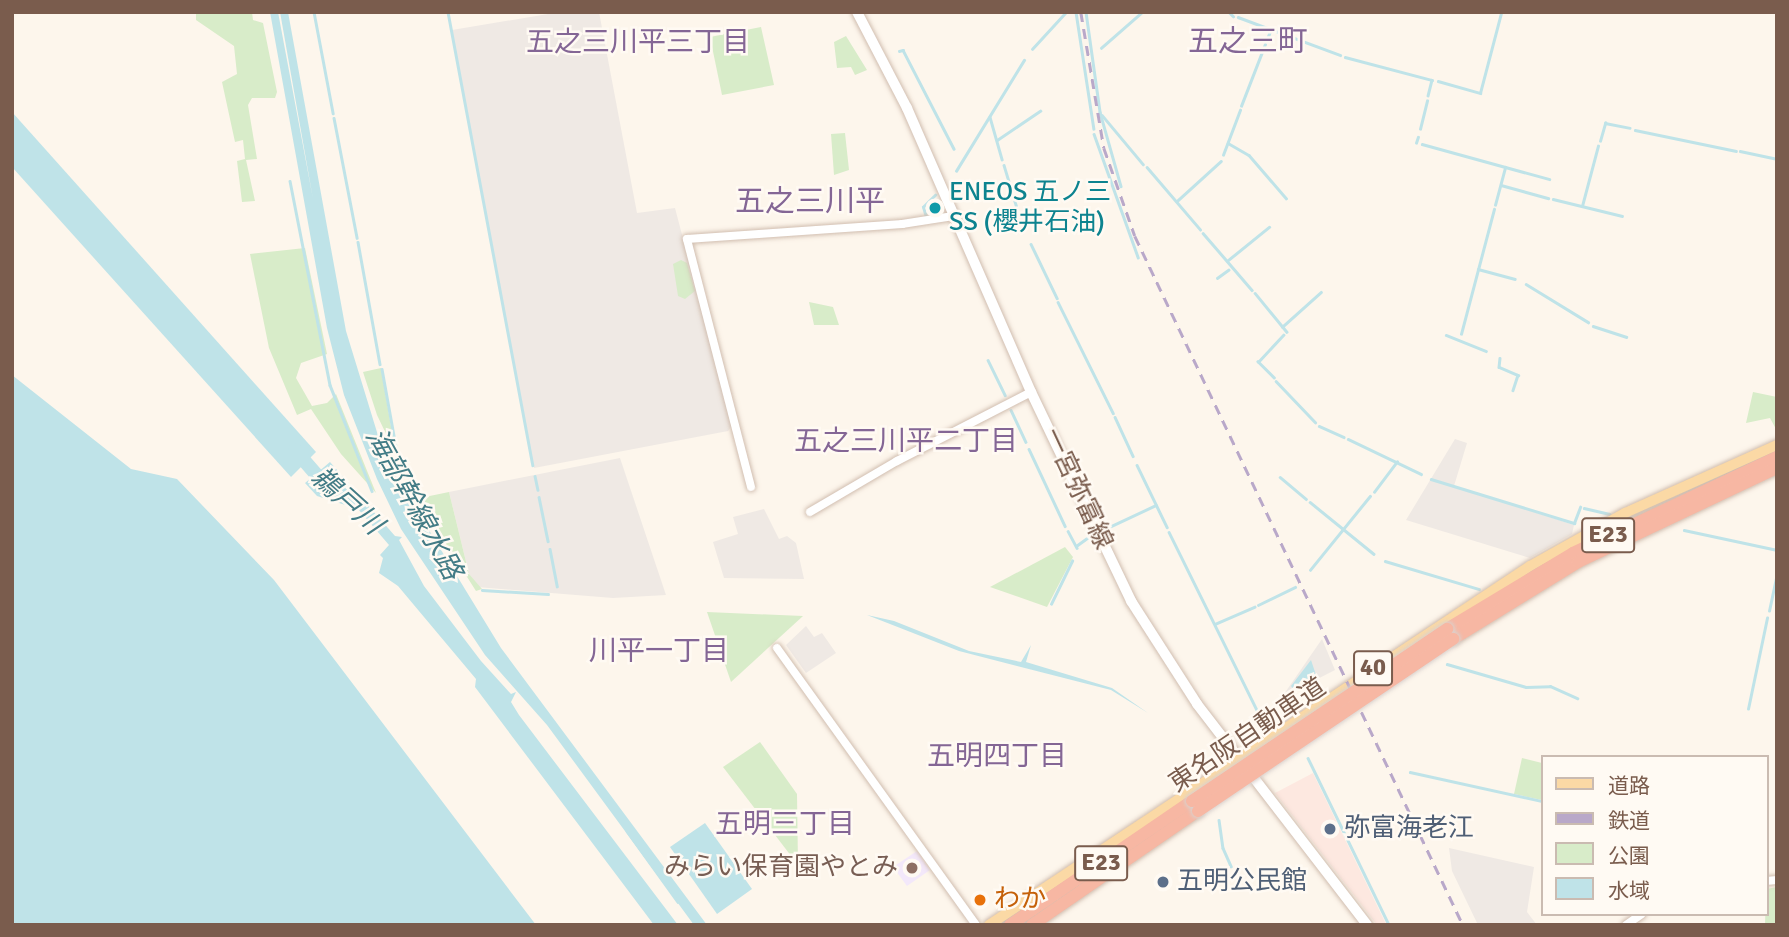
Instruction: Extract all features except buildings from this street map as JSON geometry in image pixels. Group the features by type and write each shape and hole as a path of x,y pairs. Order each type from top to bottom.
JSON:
{"highway":[{"name":"東名阪自動車道","path":"1010,925 1501,595 1638,519 1777,457"},
{"name":"東名阪自動車道","path":"1032,925 1507,604 1643,528 1777,468"}],"main road":[{"name":"一宮弥富線","path":"858,12 907,108 1031,392 1144,625 1238,760 1367,925"},
{"name":"40","path":"989,925 1530,566 1625,513 1777,445"}],"street":[{"path":"751,487 687,239 953,216"},
{"path":"810,512 897,461 1031,392"},
{"path":"777,648 976,925"}],"shaded area":[{"path":"560,12 599,12 637,213 675,208 732,426 728,431 534,468 452,30"},
{"path":"1455,439 1467,443 1454,486 1574,525 1572,534 1530,558 1406,520"},
{"path":"620,458 666,595 613,598 477,587 469,574 449,492"},
{"path":"764,509 779,539 787,536 796,543 804,579 724,578 713,542 738,534 733,517"},
{"path":"806,626 814,637 822,633 836,653 806,673 786,645"},
{"path":"1322,639 1335,670 1282,697"},
{"path":"1313,773 1387,925 1377,925 1275,793"},
{"path":"1449,848 1534,867 1527,912 1537,925 1478,925 1452,871"},
{"name":"みらい保育園やとみ","path":"917,851 930,870 907,886 893,867"}],"green space":[{"path":"196,12 252,12 253,20 263,23 277,92 275,98 252,98 248,105 257,159 246,160 255,201 242,202 237,161 245,159 243,140 235,142 222,82 237,74 234,46 196,20"},
{"path":"761,27 774,85 722,95 710,37"},
{"path":"846,36 867,70 855,75 851,67 837,68 834,42"},
{"path":"845,133 849,170 834,175 831,134"},
{"path":"305,248 327,354 301,363 296,378 312,406 327,403 336,394 376,493 341,454 311,409 297,415 269,348 250,254"},
{"path":"681,260 687,263 695,291 685,299 678,296 673,264"},
{"path":"809,302 833,307 839,325 814,325"},
{"path":"381,368 394,444 413,490 377,415 363,372"},
{"path":"1753,392 1777,397 1777,431 1770,418 1746,423"},
{"path":"449,492 469,574 482,589 476,591 420,503 420,498"},
{"path":"1065,547 1073,557 1047,607 990,587"},
{"path":"707,612 803,616 731,682"},
{"path":"760,742 797,794 798,865 723,767"},
{"path":"1522,758 1540,762 1540,800 1514,794"},
{"path":"1777,887 1777,925 1765,925 1765,916 1768,916 1768,889"}],"water":[{"path":"270,12 278,12 313,199 280,12 288,12 346,331 380,442 394,473 501,648 707,925 694,925 547,725 485,655 401,529 377,479 344,395 327,328"},
{"path":"12,112 316,452 291,477 12,167"},
{"path":"12,375 131,469 177,479 274,580 536,925 12,925"},
{"path":"330,462 395,536 402,537 399,540 424,586 481,661 511,694 516,692 511,702 519,715 678,925 654,925 475,687 476,679 398,586 379,573 383,558 380,555 389,545 358,509 317,496 305,483"},
{"path":"867,615 894,621 969,651 1021,662 1031,645 1026,662 1112,688 1148,713 1111,690 959,651"},
{"path":"1311,660 1317,678 1293,689 1291,686"},
{"path":"705,823 752,889 717,914 670,847"}],"waterway":[{"path":"314,12 333,113"},
{"path":"448,12 533,465"},
{"path":"1032,49 1066,12"},
{"path":"1076,12 1094,129"},
{"path":"1086,12 1100,112 1121,186"},
{"path":"1101,48 1142,12"},
{"path":"1229,12 1233,16"},
{"path":"1438,81 1480,93 1501,13"},
{"path":"1238,17 1340,55"},
{"path":"1266,41 1271,29"},
{"path":"1241,106 1265,44"},
{"path":"899,51 903,50 954,149"},
{"path":"1345,57 1432,80 1428,96"},
{"path":"956,171 1024,60"},
{"path":"1420,129 1427,101"},
{"path":"1223,155 1240,110"},
{"path":"997,140 1040,111"},
{"path":"1102,115 1143,164"},
{"path":"990,117 1002,159"},
{"path":"334,118 357,238"},
{"path":"1600,141 1605,123 1630,128"},
{"path":"1635,130 1736,151"},
{"path":"1094,134 1138,257"},
{"path":"1416,143 1418,137"},
{"path":"1228,143 1249,155 1286,198"},
{"path":"1422,144 1549,179"},
{"path":"1582,206 1598,146"},
{"path":"1740,151 1777,159"},
{"path":"1177,201 1221,161"},
{"path":"1004,165 1017,208"},
{"path":"1147,167 1200,229"},
{"path":"1495,205 1505,167"},
{"name":"海部幹線水路","path":"290,181 330,385 372,491"},
{"path":"1501,185 1548,198"},
{"path":"926,217 923,207 935,195"},
{"path":"1553,199 1622,216"},
{"path":"1461,334 1494,209"},
{"path":"1227,261 1269,227"},
{"path":"1203,233 1252,290"},
{"path":"358,242 380,364"},
{"path":"1031,244 1057,298"},
{"path":"1478,269 1515,279"},
{"path":"1217,278 1228,270"},
{"path":"1526,284 1588,322"},
{"path":"1282,327 1321,292"},
{"path":"1255,293 1287,332"},
{"path":"1058,302 1113,413"},
{"path":"1593,326 1626,337"},
{"path":"1274,378 1258,362 1283,335"},
{"path":"1446,335 1486,351"},
{"path":"1500,358 1499,367 1518,375 1513,390"},
{"path":"988,360 1005,395"},
{"name":"海部幹線水路","path":"382,369 397,452"},
{"path":"1276,381 1315,422"},
{"path":"1011,410 1026,442"},
{"path":"1115,417 1133,456"},
{"path":"1319,426 1344,437"},
{"path":"1348,439 1421,474"},
{"path":"1029,449 1065,526"},
{"name":"鵜戸川","path":"295,450 327,487"},
{"path":"1374,492 1397,462"},
{"path":"1137,465 1167,527"},
{"path":"535,476 538,490"},
{"path":"1280,477 1306,499"},
{"path":"1431,479 1574,523 1580,507"},
{"path":"1310,570 1370,496"},
{"path":"539,497 548,541"},
{"path":"1310,502 1374,554"},
{"path":"1105,529 1156,505"},
{"path":"1584,508 1609,514"},
{"path":"1684,530 1777,550"},
{"path":"1068,531 1077,548"},
{"path":"1169,532 1260,716"},
{"path":"1076,546 1090,536"},
{"path":"550,549 557,586"},
{"path":"1051,604 1072,561"},
{"path":"1385,561 1479,589"},
{"path":"1769,611 1777,574"},
{"path":"1258,605 1295,587"},
{"path":"482,590 548,594"},
{"path":"1215,624 1254,607"},
{"path":"1748,709 1767,618"},
{"path":"1447,664 1526,687 1550,686 1577,698"},
{"path":"1308,758 1389,925"},
{"path":"1410,772 1540,801"},
{"path":"1219,820 1223,848 1231,866"},
{"path":"627,831 678,902"}],"railway":[{"path":"1081,12 1104,148 1135,236 1463,925"}],"place":[{"name":"ENEOS 五ノ三 SS (櫻井石油)","path":"935,208"},
{"name":"弥富海老江","path":"1330,829"},
{"name":"みらい保育園やとみ","path":"912,868"},
{"name":"五明公民館","path":"1163,882"},
{"name":"わか","path":"980,900"}],"district":[{"name":"五之三川平三丁目","path":"638,42"},
{"name":"五之三町","path":"1248,42"},
{"name":"五之三川平","path":"810,202"},
{"name":"五之三川平二丁目","path":"906,441"},
{"name":"川平一丁目","path":"659,651"},
{"name":"五明四丁目","path":"997,756"},
{"name":"五明三丁目","path":"785,824"}]}
